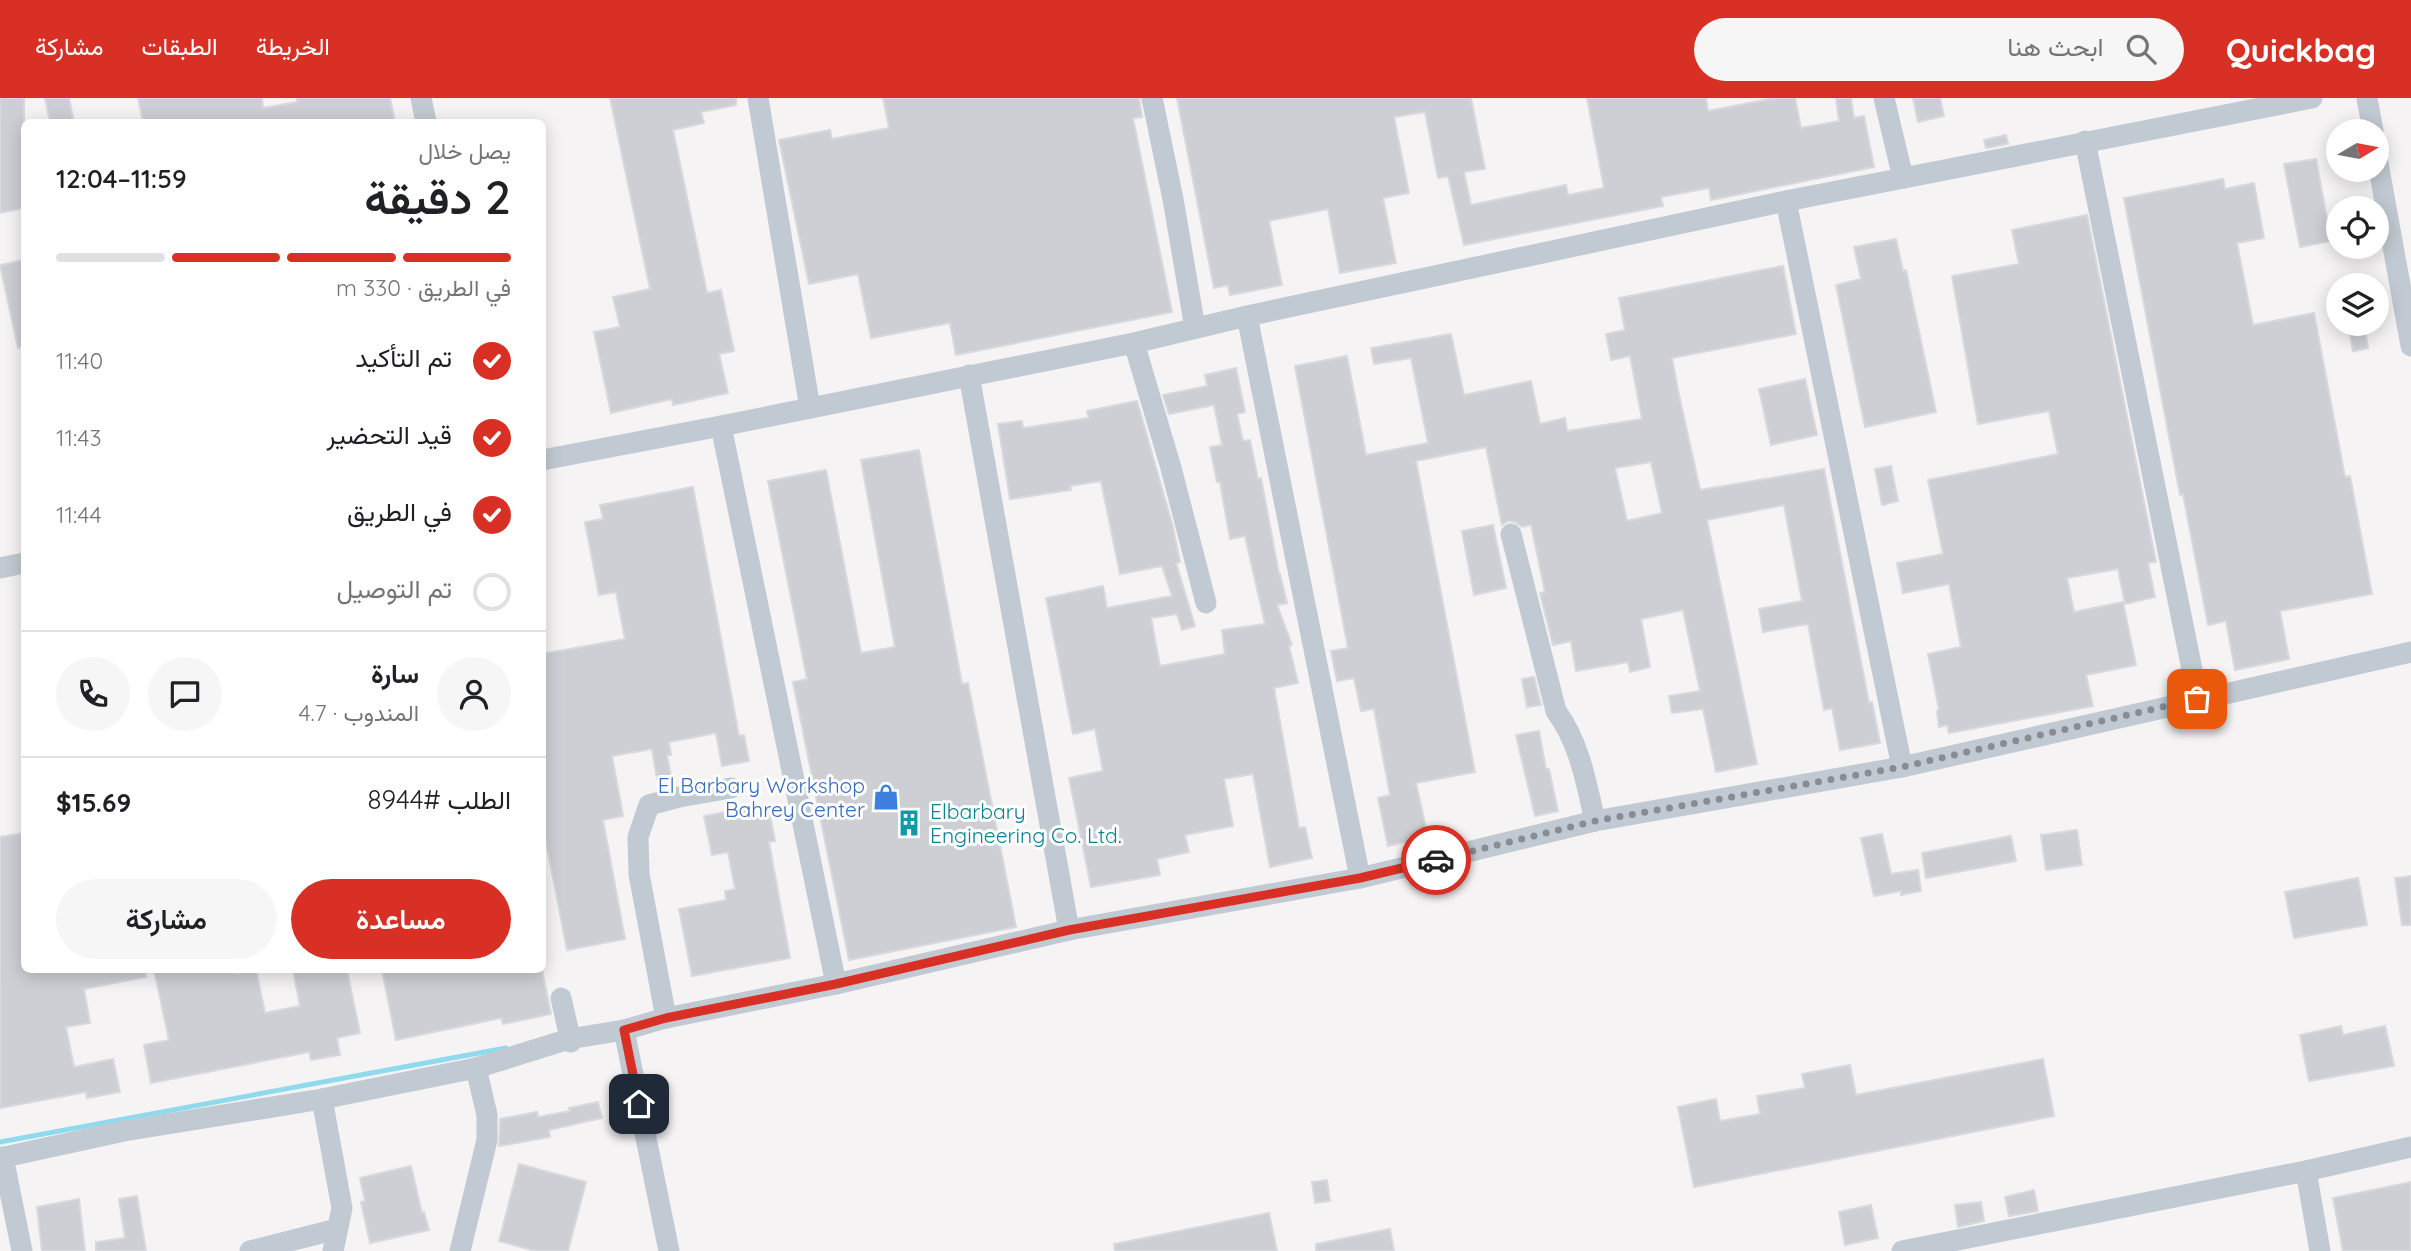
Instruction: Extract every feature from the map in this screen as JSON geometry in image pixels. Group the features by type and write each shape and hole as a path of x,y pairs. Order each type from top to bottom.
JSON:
{"street":[{"path":"421,98 425,119"},
{"path":"758,98 810,408"},
{"path":"1152,98 1195,328"},
{"path":"1884,98 1903,178"},
{"path":"546,459 1134,343 1247,316 1786,201 2312,98"},
{"path":"2367,98 2371,119"},
{"path":"2085,141 2197,699"},
{"path":"2381,182 2411,346"},
{"path":"1786,201 1902,767"},
{"path":"1247,316 1360,878"},
{"path":"1134,343 1171,468 1206,603"},
{"path":"969,375 1069,930"},
{"path":"721,426 836,984"},
{"path":"1511,534 1556,711 1569,728 1578,751 1595,821"},
{"path":"0,568 21,564"},
{"path":"22,1251 1,1158 124,1131 322,1099 476,1068 570,1041 666,1018 836,984 1069,930 1360,878 1595,821 1902,767 2411,652"},
{"path":"666,1018 643,900 638,837 649,805 731,788"},
{"path":"561,998 570,1041"},
{"path":"624,1030 669,1251"},
{"path":"460,1251 487,1140 487,1115 476,1068"},
{"path":"322,1099 342,1208 333,1251"},
{"path":"1902,1251 2306,1171 2411,1147"},
{"path":"2306,1171 2320,1251"},
{"path":"250,1251 337,1229"}],"building":[{"path":"0,98 24,98 24,119 21,119 21,209 0,213"},
{"path":"45,98 69,98 73,119 49,119"},
{"path":"138,98 262,98 263,108 297,102 297,98 390,98 394,119 142,119"},
{"path":"610,98 736,98 736,105 701,112 704,123 673,130 707,293 721,290 734,351 719,354 728,393 673,405 672,399 611,413 594,332 620,327 613,297 650,289"},
{"path":"883,98 1139,98 1142,117 1133,118 1172,312 956,355 950,323 871,338 858,274 809,284 779,140 830,130 832,139 889,128"},
{"path":"1177,98 1471,98 1485,169 1464,172 1471,205 1566,185 1568,195 1604,188 1587,98 1706,98 1708,111 1775,98 1795,98 1801,128 1839,121 1836,98 1851,98 1854,118 1864,116 1874,167 1711,200 1709,188 1661,197 1663,206 1464,245 1448,176 1438,178 1425,112 1394,117 1409,193 1383,198 1396,263 1340,273 1328,209 1269,221 1282,285 1230,295 1228,285 1214,288"},
{"path":"1913,98 1940,98 1944,116 1918,122"},
{"path":"2006,135 2008,144 1986,148 1984,140"},
{"path":"2316,159 2326,214 2326,242 2300,247 2284,164"},
{"path":"2223,179 2225,189 2254,183 2264,238 2237,243 2253,325 2314,313 2345,477 2350,476 2372,594 2280,611 2289,659 2235,670 2226,621 2208,625 2183,494 2180,495 2124,198"},
{"path":"2087,215 2156,562 2148,563 2155,597 2125,604 2118,569 2067,578 2074,612 2123,602 2136,665 2086,675 2093,706 1949,733 1947,725 1939,727 1939,710 1928,654 1961,647 1949,584 1903,593 1897,563 1943,554 1928,480 2058,454 2049,411 1978,424 1952,276 2019,264 2012,230"},
{"path":"1896,239 1903,271 1906,270 1936,412 1865,427 1836,285 1861,279 1854,247"},
{"path":"21,261 21,348 18,348 0,265"},
{"path":"1783,266 1796,334 1672,358 1678,390 1700,490 1824,469 1869,703 1872,702 1880,743 1840,750 1832,708 1824,710 1808,624 1763,632 1759,609 1802,601 1784,505 1707,520 1757,764 1716,772 1703,709 1672,713 1669,696 1700,691 1683,610 1641,619 1650,667 1630,672 1628,662 1576,671 1571,641 1553,645 1540,593 1545,592 1531,525 1522,527 1508,521 1502,525 1486,447 1416,461 1475,772 1416,783 1428,837 1388,846 1378,798 1390,795 1374,709 1361,711 1354,678 1337,681 1331,651 1348,648 1295,366 1347,356 1366,455 1428,443 1411,358 1374,364 1371,348 1451,334 1464,395 1531,381 1540,424 1565,418 1567,431 1642,419 1630,356 1611,360 1606,334 1625,330 1619,298","holes":["1651,462 1662,513 1627,521 1615,468"]},
{"path":"2350,336 2366,336 2368,348 2353,351"},
{"path":"1236,368 1245,412 1237,414 1243,441 1250,440 1258,479 1261,478 1287,603 1277,605 1292,645 1289,646 1298,683 1274,688 1299,828 1305,827 1312,858 1270,867 1253,774 1224,779 1233,826 1185,835 1189,852 1157,859 1160,875 1091,887 1069,778 1103,771 1095,729 1073,734 1046,598 1103,586 1107,608 1172,596 1162,566 1120,574 1101,481 1070,486 1071,490 1010,499 998,424 1022,421 1023,428 1089,418 1087,411 1137,401 1173,527 1180,562 1176,563 1195,626 1182,630 1177,614 1151,618 1160,666 1225,654 1222,630 1265,624 1245,536 1230,539 1220,482 1217,482 1210,447 1222,445 1214,405 1169,414 1163,395 1207,386 1205,375"},
{"path":"1805,379 1817,435 1771,445 1759,389"},
{"path":"919,450 962,684 968,683 1016,927 849,960 793,682 807,679 768,481 826,470 861,653 895,647 861,460"},
{"path":"1891,466 1898,501 1882,505 1875,469"},
{"path":"693,487 739,736 744,735 749,761 722,766 716,733 669,742 671,755 667,755 671,776 657,779 652,749 612,756 623,816 603,820 625,939 567,950 546,842 546,653 625,639 616,592 599,595 585,522 603,519 600,505"},
{"path":"1493,525 1506,588 1474,595 1462,531"},
{"path":"1534,677 1541,705 1527,707 1522,679"},
{"path":"1539,731 1558,811 1535,816 1516,735"},
{"path":"768,804 775,841 769,842 790,958 692,976 679,909 726,900 725,891 735,889 728,852 712,855 704,816"},
{"path":"2077,830 2082,865 2046,870 2041,835"},
{"path":"21,834 21,973 145,973 146,977 84,989 90,1023 66,1027 74,1067 113,1059 120,1092 87,1098 86,1092 0,1108 0,837"},
{"path":"1882,834 1891,874 1918,870 1921,891 1901,895 1901,891 1874,896 1861,838"},
{"path":"2011,836 2016,861 1926,878 1922,853"},
{"path":"2411,876 2411,925 2402,925 2395,878"},
{"path":"2358,878 2367,925 2294,938 2285,892"},
{"path":"155,973 257,973 265,1013 300,1006 294,973 348,973 360,1033 337,1038 340,1055 311,1060 309,1052 151,1083 144,1045 169,1040"},
{"path":"383,973 543,973 551,1014 503,1024 501,1018 396,1040"},
{"path":"2341,1026 2343,1035 2385,1026 2394,1066 2309,1081 2300,1035"},
{"path":"2043,1059 2054,1116 1694,1187 1678,1107 1716,1099 1720,1121 1760,1114 1757,1096 1805,1088 1802,1074 1850,1065 1856,1095"},
{"path":"598,1102 602,1118 549,1130 550,1137 499,1146 500,1119 537,1112 538,1117"},
{"path":"519,1164 586,1182 568,1251 535,1251 499,1241"},
{"path":"411,1166 422,1213 424,1212 429,1230 370,1243 361,1202 365,1201 360,1178"},
{"path":"1327,1180 1330,1201 1315,1203 1312,1182"},
{"path":"2411,1182 2411,1251 2343,1251 2333,1198"},
{"path":"2034,1190 2038,1211 2009,1216 2005,1197"},
{"path":"137,1196 146,1251 96,1251 96,1242 125,1238 119,1199"},
{"path":"79,1199 85,1251 42,1251 37,1207"},
{"path":"1981,1202 1984,1221 1958,1227 1955,1205"},
{"path":"1871,1205 1878,1238 1845,1245 1839,1212"},
{"path":"1269,1213 1277,1251 1115,1251 1114,1244"},
{"path":"1390,1229 1394,1251 1316,1251 1316,1244"}],"waterway":[{"path":"0,1142 506,1048"}],"way so far":[{"path":"1436,860 1595,821 1902,767 2197,699"}],"place":[{"name":"El Barbary Workshop Bahrey Center","path":"886,797"},
{"name":"Elbarbary Engineering Co. Ltd.","path":"909,823"}],"route":[{"path":"639,1104 624,1030 666,1018 836,984 1069,930 1360,878 1436,860"}]}
